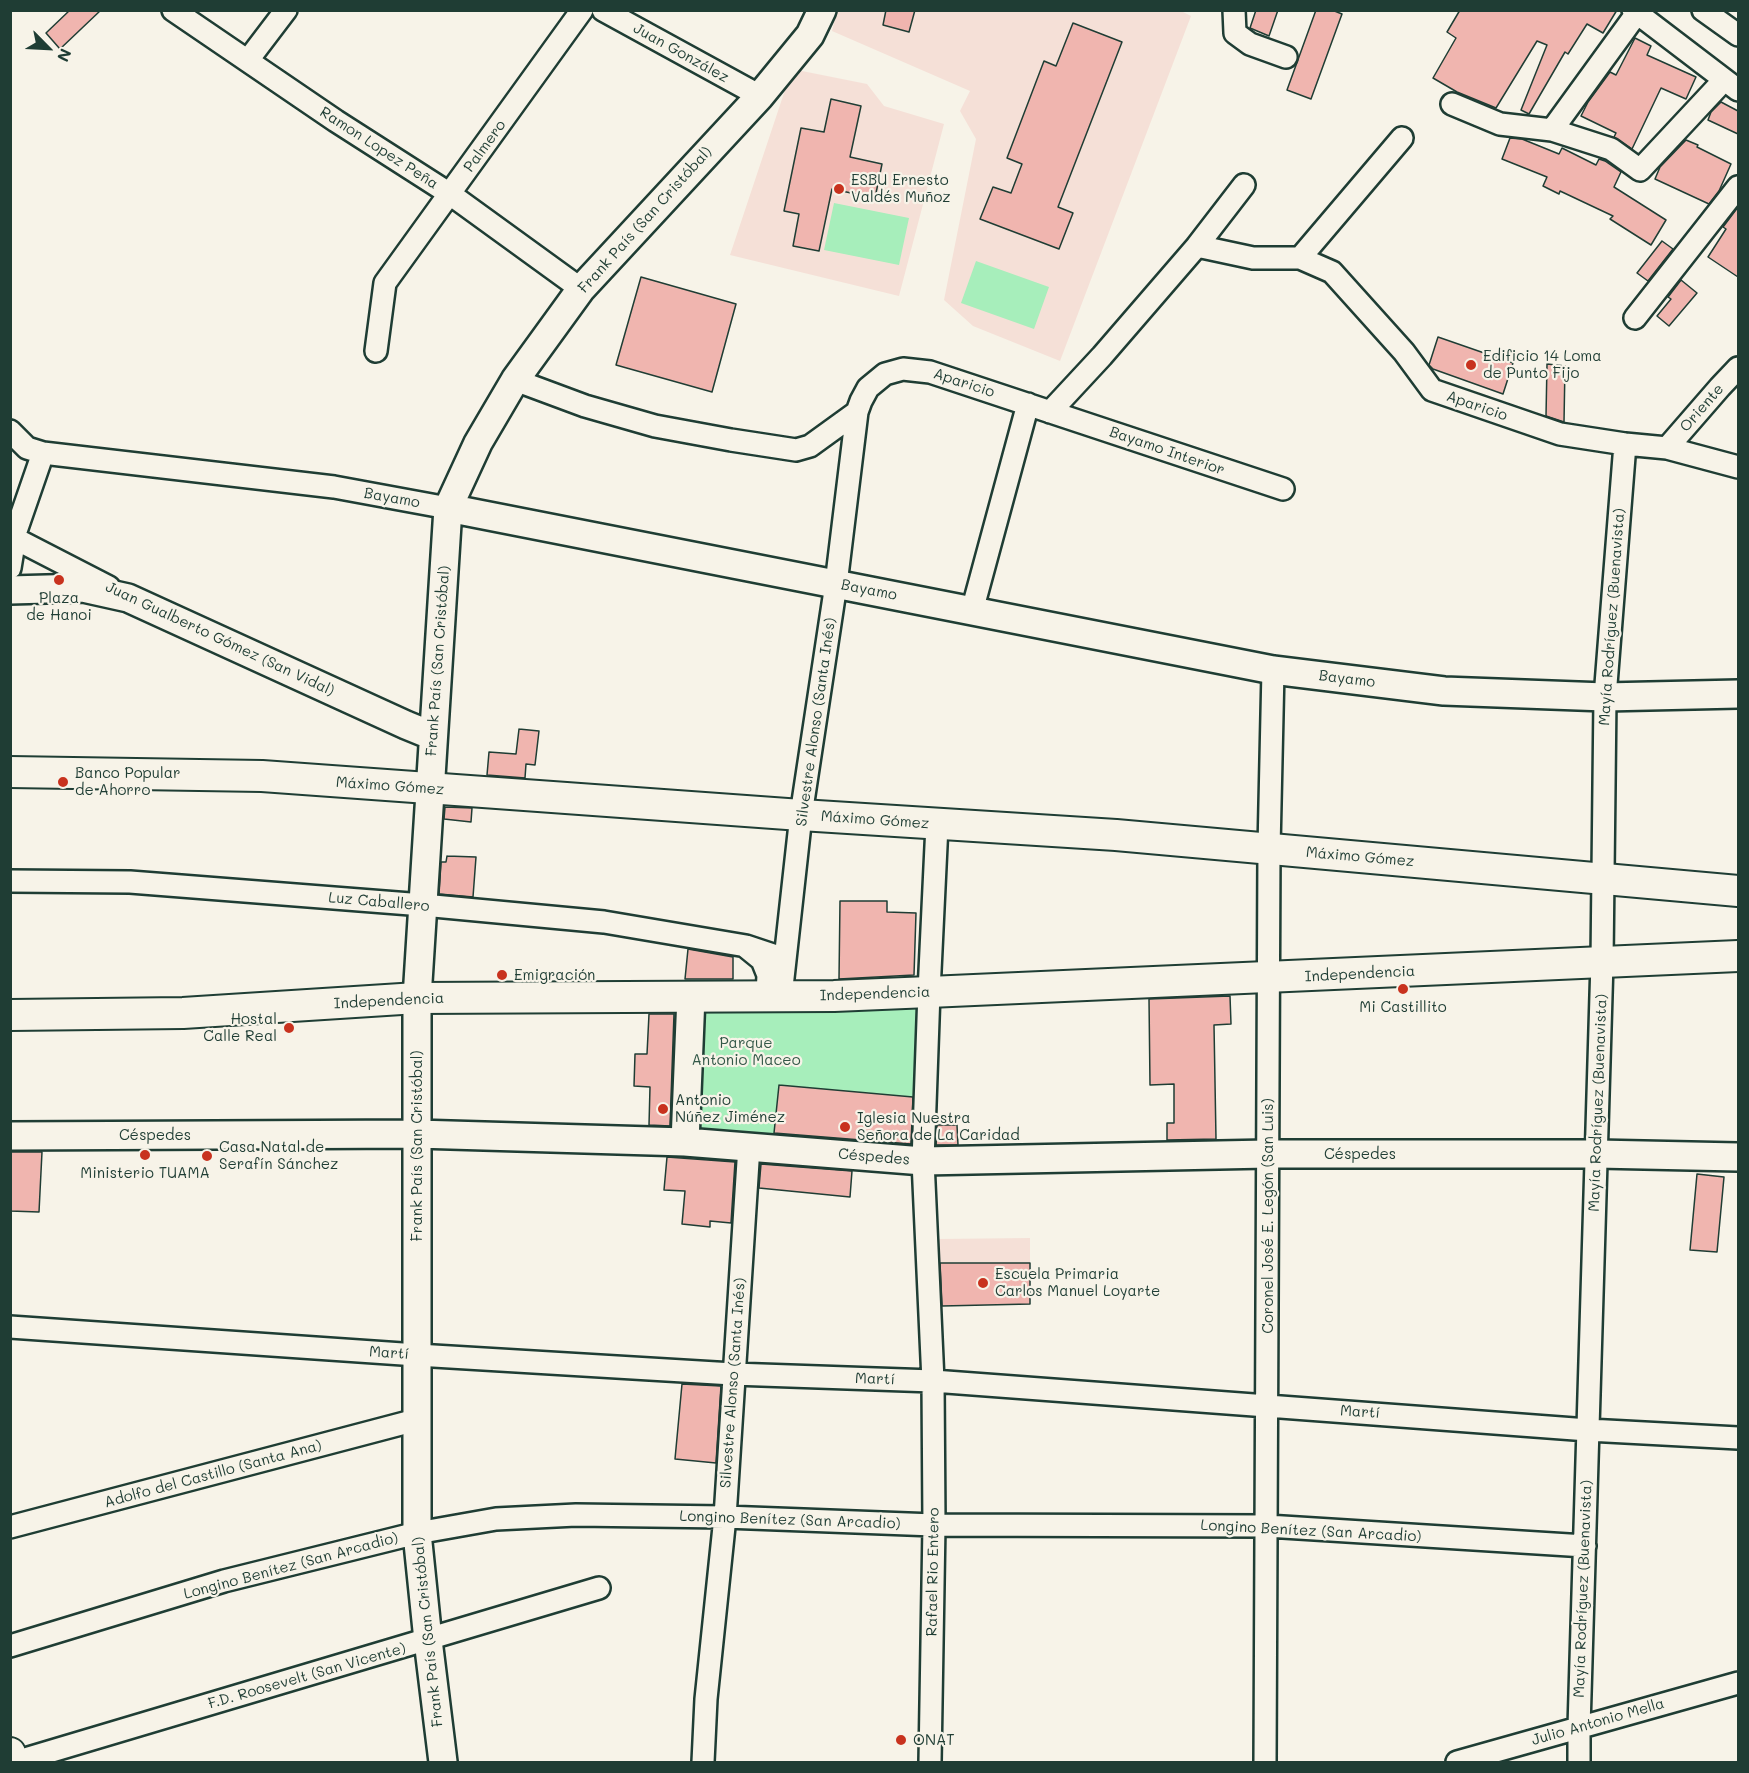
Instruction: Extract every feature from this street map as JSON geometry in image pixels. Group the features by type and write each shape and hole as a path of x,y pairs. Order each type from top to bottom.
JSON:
{"main road":[{"name":"Máximo Gómez","path":"10,772 262,776 938,825 1116,835 1738,891"},
{"name":"Independencia","path":"10,1015 183,1013 417,998 774,996 929,992 1738,956"},
{"path":"10,1754 13,1762"}],"street":[{"name":"Ramon Lopez Peña","path":"173,10 336,121 450,194 581,290"},
{"path":"248,60 286,10"},
{"name":"Palmero","path":"376,351 385,283 582,10"},
{"name":"Juan González","path":"603,10 759,96"},
{"name":"Frank País (San Cristóbal)","path":"443,1762 417,1533 417,998 448,508 478,443 515,380 581,290 759,96 810,35 822,10"},
{"path":"1234,10 1235,33 1250,44 1286,57"},
{"path":"1703,10 1738,35"},
{"path":"1452,104 1500,124 1552,130 1611,149 1640,170 1731,85 1635,12 1552,130"},
{"path":"1300,258 1402,138"},
{"path":"1050,412 1102,356 1197,246 1244,185"},
{"path":"1635,318 1738,187"},
{"name":"Aparicio","path":"1197,246 1253,258 1300,258 1332,272 1404,352 1431,390 1560,434 1667,448 1738,466"},
{"name":"Oriente","path":"1667,448 1738,368"},
{"name":"Aparicio","path":"515,380 585,406 654,426 796,450 810,446 857,412 868,388 885,374 903,369 930,372 1050,412"},
{"path":"972,611 1028,404"},
{"name":"Silvestre Alonso (Santa Inés)","path":"774,996 785,958 801,815 836,584 857,412"},
{"name":"Bayamo Interior","path":"1050,412 1283,489"},
{"name":"Bayamo","path":"10,431 27,448 44,453 334,487 1273,670 1443,691 1605,697 1738,694"},
{"name":"Mayía Rodríguez (Buenavista)","path":"1579,1762 1602,962 1605,697 1625,444"},
{"path":"10,568 13,537 44,453"},
{"name":"Juan Gualberto Gómez (San Vidal)","path":"13,537 128,598 433,736"},
{"path":"10,590 83,588 128,598"},
{"name":"Coronel José E. Legón (San Luis)","path":"1265,1762 1269,848 1273,670"},
{"name":"Rafael Rio Entero","path":"930,1762 934,1525 933,1381 923,1161 938,825"},
{"name":"Luz Caballero","path":"10,881 130,882 604,922 746,946 785,958"},
{"path":"746,946 762,960 774,996"},
{"path":"685,1142 691,996"},
{"name":"Céspedes","path":"10,1136 417,1134 685,1142 923,1161 1268,1154 1597,1154 1738,1157"},
{"name":"Silvestre Alonso (Santa Inés)","path":"703,1762 706,1699 724,1517 749,1146"},
{"name":"Martí","path":"10,1327 733,1374 933,1381 1588,1430 1738,1438"},
{"name":"Adolfo del Castillo (Santa Ana)","path":"10,1527 416,1420"},
{"name":"Longino Benítez (San Arcadio)","path":"10,1646 224,1581 417,1533 496,1519 564,1515 724,1517 934,1525 1266,1526 1585,1546"},
{"name":"F.D. Roosevelt (San Vicente)","path":"13,1762 599,1588"},
{"name":"Julio Antonio Mella","path":"1457,1762 1738,1683"}],"shaded area":[{"path":"837,10 1179,10 1191,16 1060,361 973,326 944,300 976,139 960,111 970,91 832,31"},
{"name":"ESBU Ernesto Valdés Muñoz","path":"792,69 867,84 884,106 944,124 899,296 730,255"},
{"name":"Escuela Primaria Carlos Manuel Loyarte","path":"1030,1238 1030,1304 937,1306 936,1239"}],"green space":[{"path":"834,203 909,218 899,265 824,250"},
{"path":"976,261 1049,287 1034,329 961,303"},
{"name":"Parque Antonio Maceo","path":"908,1000 920,1008 917,1097 779,1085 774,1140 696,1136 701,1007"}],"building":[{"path":"70,10 101,10 60,49 46,33"},
{"path":"886,10 915,10 909,32 883,25"},
{"path":"1256,10 1278,10 1269,36 1250,28"},
{"path":"1316,10 1332,10 1342,14 1311,99 1287,90"},
{"path":"1460,10 1617,10 1603,33 1587,24 1568,54 1565,52 1529,114 1521,110 1547,45 1537,41 1496,108 1457,92 1433,78 1456,38 1447,32"},
{"path":"1073,23 1122,42 1058,207 1073,213 1059,249 980,219 993,187 1011,193 1022,164 1007,158 1044,61 1056,66"},
{"path":"1635,38 1651,46 1647,55 1696,77 1686,99 1661,88 1632,149 1614,137 1616,133 1581,116 1588,102 1610,72 1616,75"},
{"path":"831,99 861,106 850,157 882,164 875,198 832,189 819,251 793,246 799,214 784,211 801,128 824,132"},
{"path":"1721,102 1738,111 1738,134 1708,120 1711,112"},
{"path":"1510,138 1522,139 1559,154 1562,148 1596,165 1599,159 1621,172 1614,187 1666,220 1651,245 1610,219 1613,216 1560,191 1559,194 1543,186 1547,177 1502,159"},
{"path":"1686,140 1731,164 1719,191 1709,204 1655,179 1660,167"},
{"path":"1738,207 1738,277 1708,257 1726,229 1723,227"},
{"path":"1662,241 1673,249 1648,281 1637,273"},
{"path":"641,277 736,304 712,392 616,365"},
{"path":"1681,280 1697,293 1669,326 1657,316 1671,299 1668,297"},
{"name":"Edificio 14 Loma de Punto Fijo","path":"1438,337 1513,363 1503,394 1433,369 1429,365"},
{"path":"1547,364 1565,366 1564,422 1546,416"},
{"path":"519,729 539,731 535,765 526,764 525,778 487,775 489,752 516,754"},
{"path":"445,807 472,808 471,822 444,819"},
{"path":"447,856 476,857 473,897 439,894 441,862 446,862"},
{"path":"840,901 887,901 887,912 916,913 914,975 839,979"},
{"path":"688,949 733,957 733,979 685,979"},
{"path":"1230,996 1231,1024 1214,1025 1216,1139 1167,1140 1167,1123 1174,1123 1174,1084 1150,1085 1149,999"},
{"path":"649,1014 674,1014 670,1126 649,1125 650,1087 634,1086 635,1054 647,1054"},
{"name":"Iglesia Nuestra Señora de La Caridad","path":"779,1085 913,1097 911,1144 774,1133"},
{"path":"937,1125 957,1125 958,1145 936,1145"},
{"path":"10,1152 42,1152 39,1212 10,1211"},
{"path":"667,1157 735,1162 731,1223 710,1221 710,1227 682,1224 685,1191 664,1190"},
{"path":"761,1164 852,1171 850,1197 759,1188"},
{"path":"1697,1174 1724,1177 1717,1252 1690,1250"},
{"name":"Escuela Primaria Carlos Manuel Loyarte","path":"940,1263 1030,1263 1030,1304 942,1306"},
{"path":"682,1384 721,1386 716,1463 675,1459"}],"place":[{"name":"ESBU Ernesto Valdés Muñoz","path":"839,189"},
{"name":"Edificio 14 Loma de Punto Fijo","path":"1471,365"},
{"name":"Plaza de Hanoi","path":"59,580"},
{"name":"Banco Popular de Ahorro","path":"63,782"},
{"name":"Emigración","path":"502,975"},
{"name":"Mi Castillito","path":"1403,989"},
{"name":"Hostal Calle Real","path":"289,1028"},
{"name":"Antonio Núñez Jiménez","path":"663,1109"},
{"name":"Iglesia Nuestra Señora de La Caridad","path":"845,1127"},
{"name":"Ministerio TUAMA","path":"145,1155"},
{"name":"Casa Natal de Serafín Sánchez","path":"207,1156"},
{"name":"Escuela Primaria Carlos Manuel Loyarte","path":"983,1283"},
{"name":"ONAT","path":"901,1740"}]}
